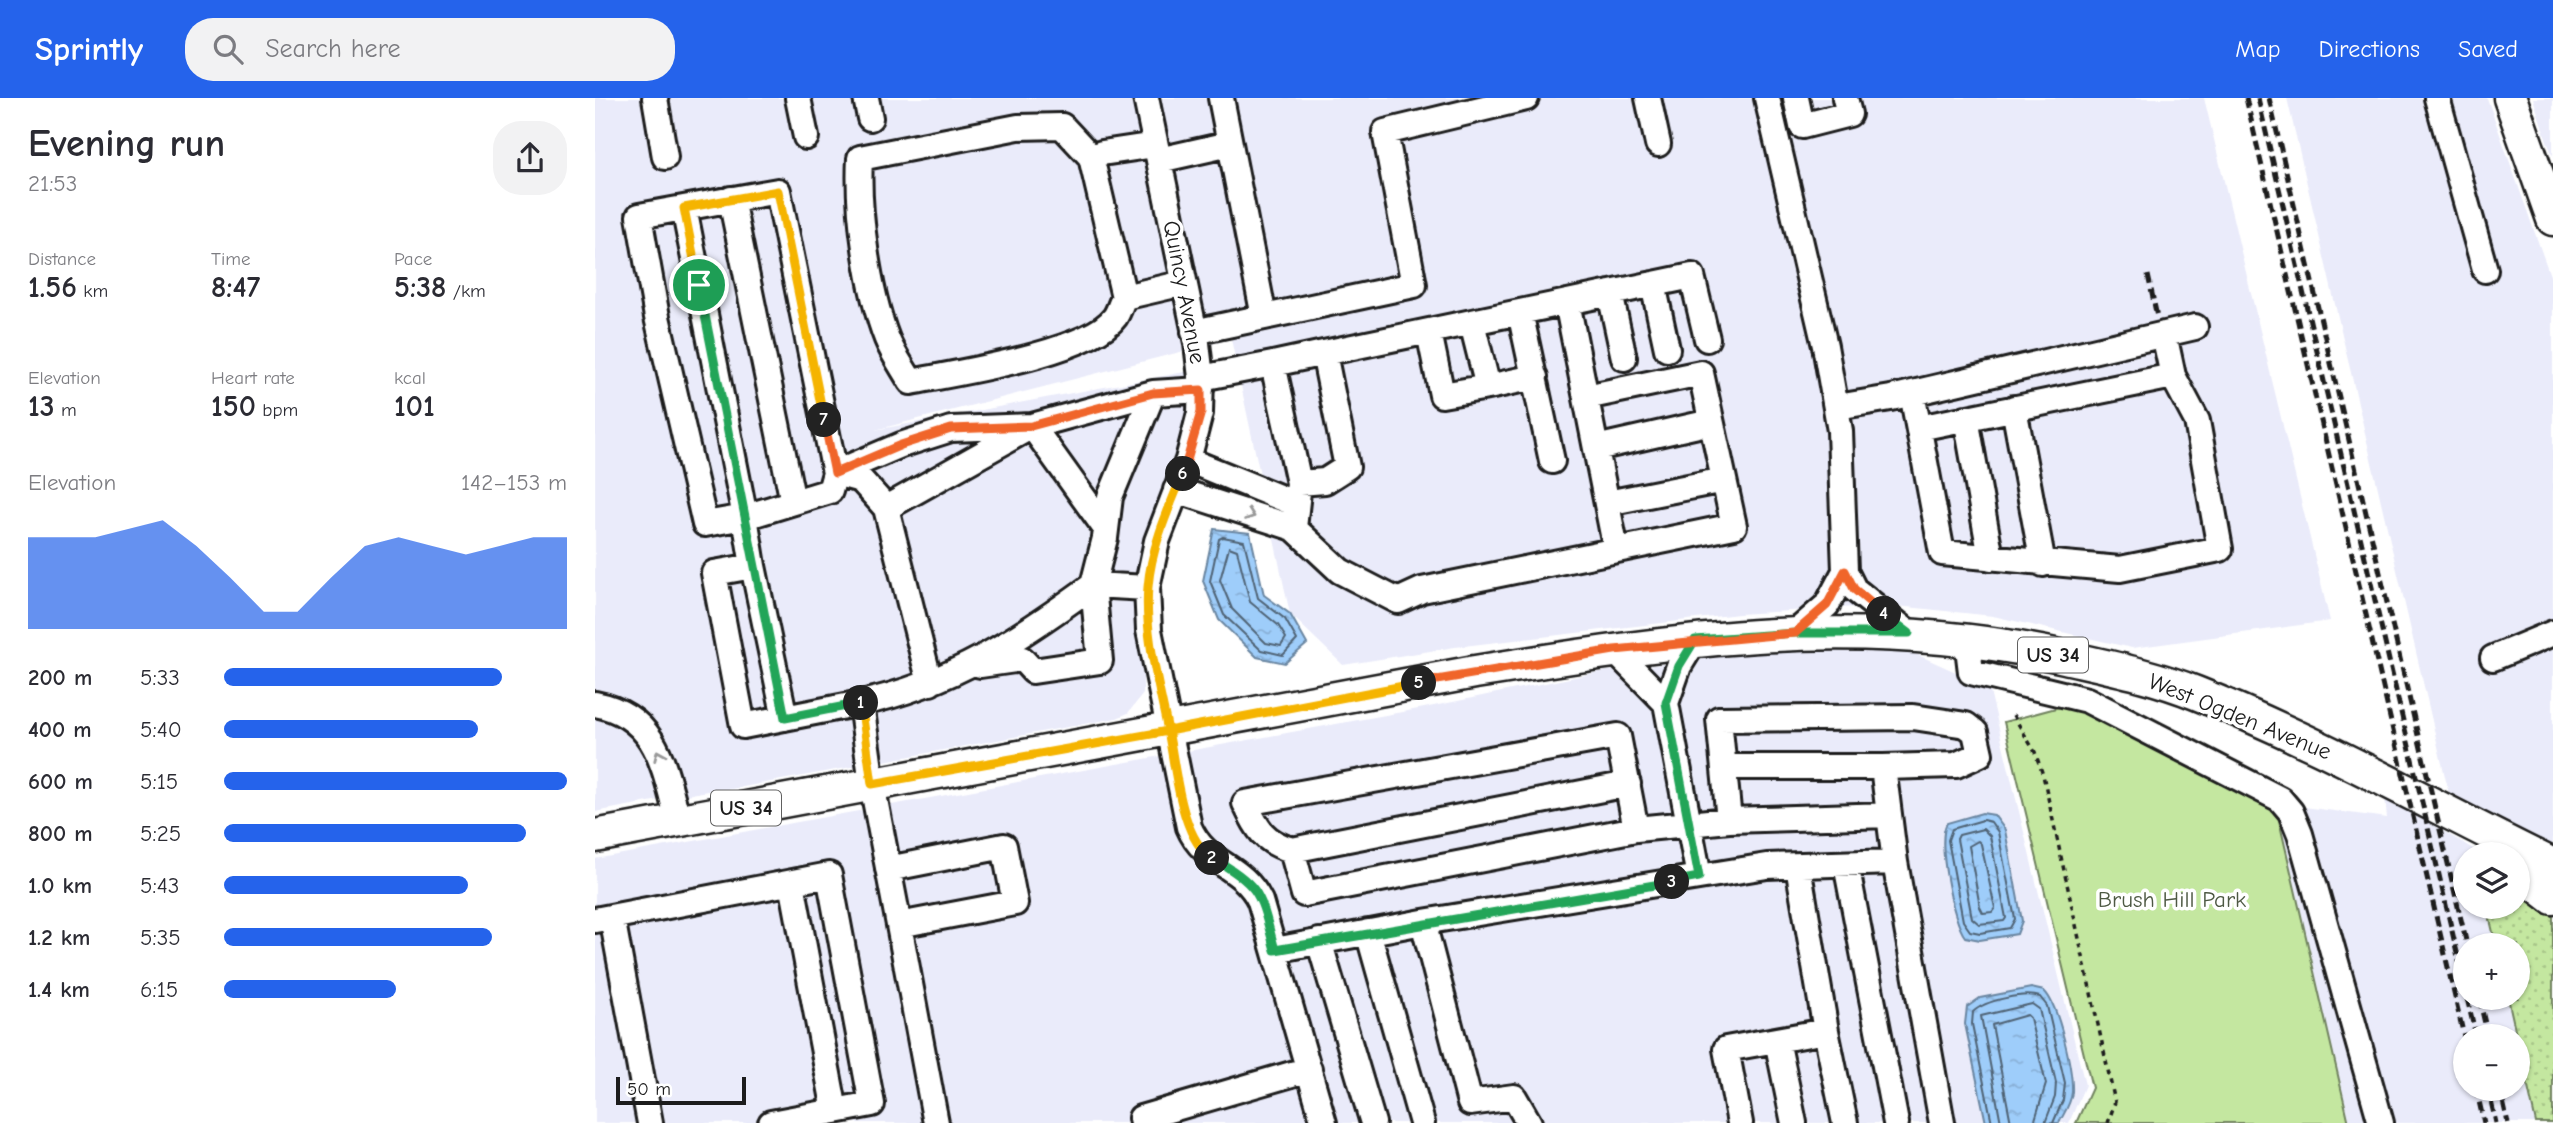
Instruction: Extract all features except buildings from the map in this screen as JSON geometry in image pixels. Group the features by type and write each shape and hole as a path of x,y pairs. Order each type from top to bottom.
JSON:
{"main road":[{"path":"2510,98 2553,219"},
{"name":"West Ogden Avenue","path":"595,836 1475,672 1614,650 1695,640 1795,633 1909,633 1967,639 2089,662 2195,692 2316,743 2462,821 2553,865"},
{"name":"West Ogden Avenue","path":"2462,821 2486,842"},
{"path":"2530,881 2553,898"}],"street":[{"path":"655,98 665,157"},
{"path":"798,98 806,137"},
{"name":"Quincy Avenue","path":"1146,98 1194,332 1201,384 1201,412 1188,460 1157,541 1147,588 1149,630 1189,827 1196,845 1250,882 1260,901 1324,1123"},
{"path":"1221,98 1264,317"},
{"path":"1194,332 1414,285 1385,132 1526,98"},
{"path":"1648,98 1658,144"},
{"path":"1767,98 1837,407 1845,571 1827,605 1795,633"},
{"path":"1796,98 1802,126 1849,114 1845,98"},
{"path":"2437,98 2485,270"},
{"path":"1062,126 1091,158 1124,297 1115,318 1087,338 989,367 911,382 887,339 865,249 859,187 860,158 1018,127 1062,126"},
{"path":"1091,158 1102,153 1157,152 1230,144"},
{"path":"778,191 835,473 830,491 745,517 705,524 657,317 639,216 684,208 778,191"},
{"path":"731,199 793,502"},
{"path":"684,208 785,718"},
{"path":"835,473 901,445 951,429 1031,426 1273,364 1692,276 1707,339"},
{"path":"1124,297 1184,283"},
{"path":"1653,284 1667,349"},
{"path":"1610,293 1624,358"},
{"path":"1567,302 1616,550"},
{"path":"1520,312 1552,461"},
{"path":"1472,323 1488,387"},
{"path":"1837,407 1912,393 2195,327"},
{"path":"1429,332 1442,395 1535,377"},
{"path":"1912,393 1942,553 2120,569 2220,548 2197,421 2173,376 2164,334"},
{"path":"1176,490 1296,505 1347,467 1324,353"},
{"path":"2056,360 2064,398"},
{"path":"1273,364 1296,505 1340,571 1398,601 1422,590 1734,526 1701,373 1586,397"},
{"path":"1919,428 2173,376"},
{"path":"972,666 1022,659 1033,671 1100,661 1093,585 1106,529 1109,497 1153,393"},
{"path":"2014,408 2043,564"},
{"path":"1966,418 1991,558"},
{"path":"1596,448 1711,422"},
{"path":"887,508 1031,426"},
{"path":"1031,426 1106,529"},
{"path":"1188,460 1296,505"},
{"path":"835,473 861,481 887,508 930,683"},
{"path":"1607,503 1724,480"},
{"path":"753,566 714,573 743,726 904,694 972,666 1042,622 1093,585 1147,588"},
{"path":"1845,571 1863,597 1909,633"},
{"path":"2493,657 2553,633"},
{"path":"1967,639 1971,672 2087,700 2280,799 2291,812 2300,834 2381,1123"},
{"path":"1695,640 1679,666 1666,703 1699,877"},
{"path":"1614,650 1666,703"},
{"path":"861,702 872,784 936,1123"},
{"path":"595,704 607,706 635,721 652,738 663,763 678,820"},
{"path":"1724,767 1956,765 1980,754 1975,732 1966,724 1913,717 1719,719 1729,820"},
{"path":"1627,784 1292,850 1272,844 1254,823 1245,803 1618,736 1636,829"},
{"path":"1883,767 1895,862 1942,1123"},
{"path":"1292,850 1304,894 1636,829 1729,820 1889,815"},
{"path":"888,869 1004,846 1007,858 1015,903 899,925"},
{"path":"1275,950 1423,922 1767,866 1895,862"},
{"path":"1846,864 1896,1123"},
{"path":"1798,866 1826,1031 1845,1123"},
{"path":"650,1123 603,918 829,876 872,1104 771,1123"},
{"path":"792,883 835,1111"},
{"path":"1423,922 1473,1113 1514,1097 1528,1123"},
{"path":"1368,932 1422,1123"},
{"path":"1319,942 1373,1123"},
{"path":"1741,1123 1726,1049 1826,1031"},
{"path":"1777,1040 1794,1123"},
{"path":"1142,1123 1141,1118 1309,1069"}],"path":[{"path":"2013,715 2035,752 2043,775 2115,1102 2108,1123"}],"shaded area":[{"path":"595,98 2204,98 2330,621 2132,648 1993,616 1888,605 1739,614 1455,647 1343,665 1290,614 1231,339 875,430 1190,371 1188,417 1137,562 1133,611 1143,676 1143,694 1128,713 1117,718 595,812"},
{"path":"2287,98 2487,98 2553,284 2553,853 2450,798"},
{"path":"2533,98 2553,98 2553,156 2548,144"},
{"path":"1793,648 1907,650 1989,687 2085,1085 2069,1123 595,1123 595,859 1424,708 1599,672"},
{"path":"2385,797 2461,842 2453,842 2453,919 2490,919 2493,933 2453,933 2453,1010 2511,1010 2513,1024 2453,1024 2453,1101 2530,1101 2530,1097 2536,1123 2349,1123 2275,803 2387,818"}],"green space":[{"name":"Brush Hill Park","path":"2067,705 2085,709 2275,803 2349,1123 2076,1123 2092,1088 2004,722"},
{"path":"2530,895 2553,913 2553,1123 2536,1123 2530,1096 2530,1024 2514,1024 2511,1010 2530,1010 2530,933 2493,933 2490,919 2530,919"}],"water":[{"path":"1214,529 1250,533 1264,595 1290,614 1307,644 1285,663 1257,657 1219,620 1203,581"},
{"path":"1982,813 1994,815 2005,830 2022,921 2017,934 1980,940 1965,937 1960,928 1947,881 1943,846 1947,823"},
{"path":"2031,988 2044,991 2050,998 2060,1024 2070,1069 2070,1100 2059,1123 1986,1123 1965,1024 1967,1007 1980,998"}],"railway":[{"path":"2246,98 2461,1024"},
{"path":"2258,98 2453,935"},
{"path":"2269,98 2464,933"},
{"path":"2148,275 2157,317"},
{"path":"2470,1010 2473,1024"},
{"path":"2482,1010 2485,1024"},
{"path":"2479,1101 2484,1123"},
{"path":"2491,1101 2496,1123"},
{"path":"2503,1101 2508,1123"}],"route":[{"path":"699,285 684,208 778,191 835,473 901,445 951,429 1031,426 1153,393 1201,390 1201,412 1188,460 1157,541 1147,588 1149,630 1168,731 1475,672 1614,650 1695,640 1743,635 1795,633 1827,605 1845,571 1854,589 1871,606 1909,633 1795,633 1695,640 1679,666 1666,703 1699,877 1423,922 1275,950 1260,901 1250,882 1243,875 1208,856 1196,845 1189,827 1168,731 872,784 861,702 785,718 699,285"}]}
